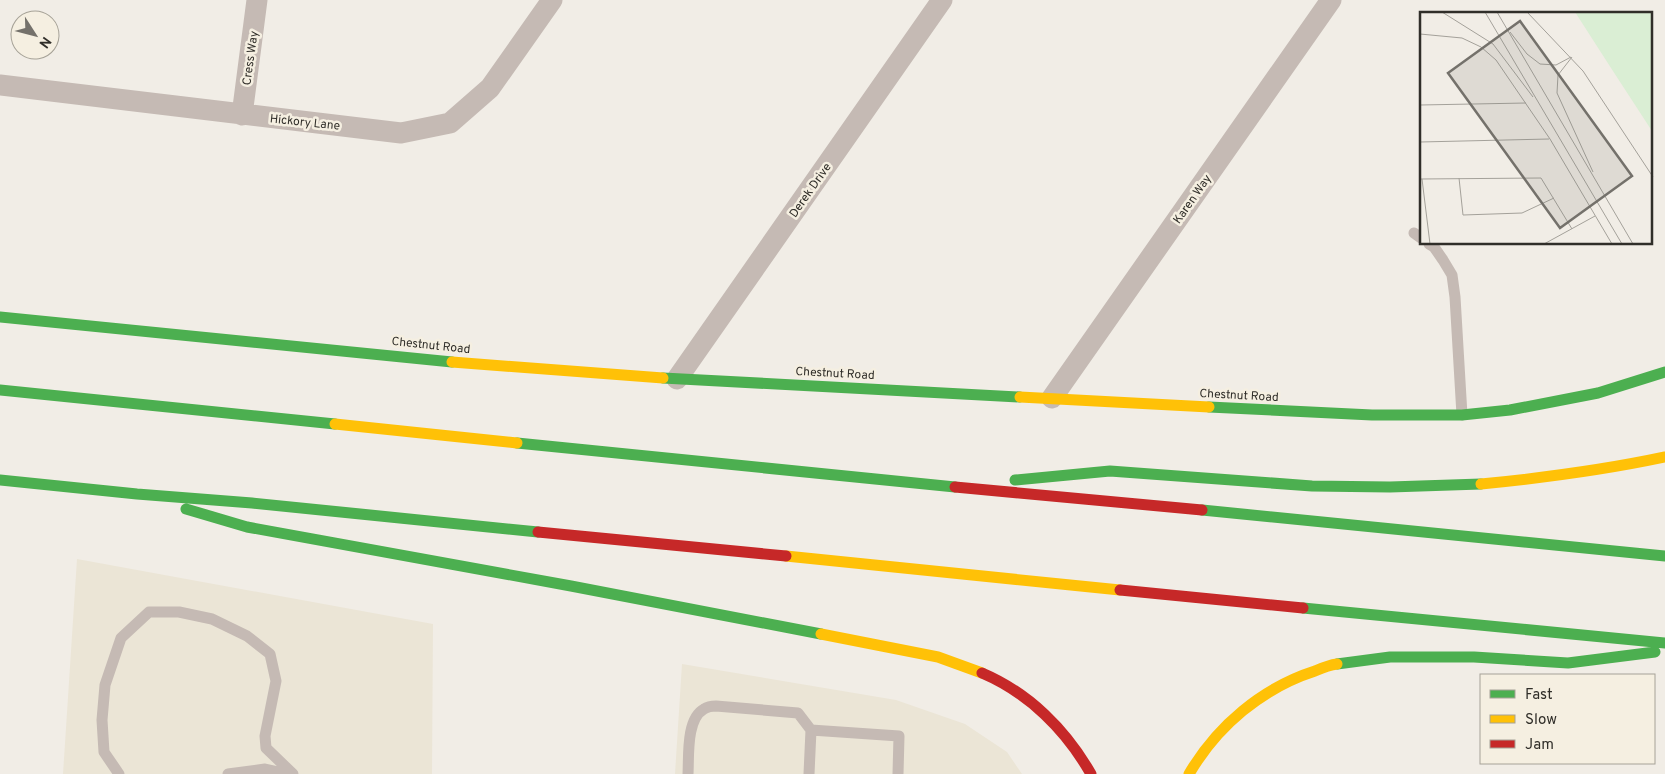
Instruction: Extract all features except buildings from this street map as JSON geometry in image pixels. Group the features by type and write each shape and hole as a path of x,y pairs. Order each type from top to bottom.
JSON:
{"main road":[{"name":"Chestnut Road","path":"0,317 506,367 677,379 1372,415 1462,415 1510,410 1590,395 1665,372"},
{"path":"0,390 942,486 1106,500 1665,556"},
{"path":"942,486 1110,471 1312,486 1473,485 1558,476 1665,457"},
{"path":"0,480 1665,642"},
{"path":"137,494 246,527 561,584 938,657 971,668 1004,684 1040,710 1064,734 1091,774"},
{"path":"1189,774 1196,762 1224,727 1260,697 1296,677 1332,665 1390,658 1474,657 1568,663 1665,651"}],"street":[{"name":"Cress Way","path":"242,115 257,0"},
{"name":"Hickory Lane","path":"0,85 401,133 450,123 490,88 552,0"},
{"name":"Derek Drive","path":"677,379 942,0"},
{"name":"Karen Way","path":"1052,398 1331,0"}],"lane":[{"path":"1431,245 1434,247 1452,275 1462,415"},
{"path":"118,774 104,752 102,720 105,685 121,638 149,612 179,612 212,619 247,636 270,654 276,680 265,736 266,748 293,774"},
{"path":"688,774 690,733 693,721 704,709 716,706 798,713 811,730 809,774"},
{"path":"811,730 899,736 898,774"},
{"path":"228,774 265,769 288,774"}],"shaded area":[{"path":"77,559 433,624 432,774 63,774"},
{"path":"682,664 896,700 965,724 1007,752 1022,774 675,774"}],"traffic: fast":[{"path":"0,317 452,362"},
{"path":"1209,407 1372,415 1462,415 1510,410 1598,393 1665,372"},
{"path":"663,378 1020,397"},
{"path":"0,390 335,424"},
{"path":"517,443 955,487"},
{"path":"1015,480 1110,471 1312,486 1390,487 1481,484"},
{"path":"0,480 538,532"},
{"path":"186,509 247,527 821,634"},
{"path":"1202,510 1665,556"},
{"path":"1303,608 1665,643"},
{"path":"1337,664 1390,657 1474,657 1568,663 1655,652"}],"traffic: slow":[{"path":"452,362 663,378"},
{"path":"1020,397 1209,407"},
{"path":"335,424 517,443"},
{"path":"1481,484 1573,473 1665,457"},
{"path":"786,556 1120,590"},
{"path":"821,634 938,657 982,673"},
{"path":"1189,774 1213,740 1227,725 1259,698 1296,678 1337,664"}],"traffic: jam":[{"path":"955,487 1202,510"},
{"path":"538,532 786,556"},
{"path":"1120,590 1303,608"},
{"path":"982,673 1015,691 1045,714 1070,742 1091,774"}]}
